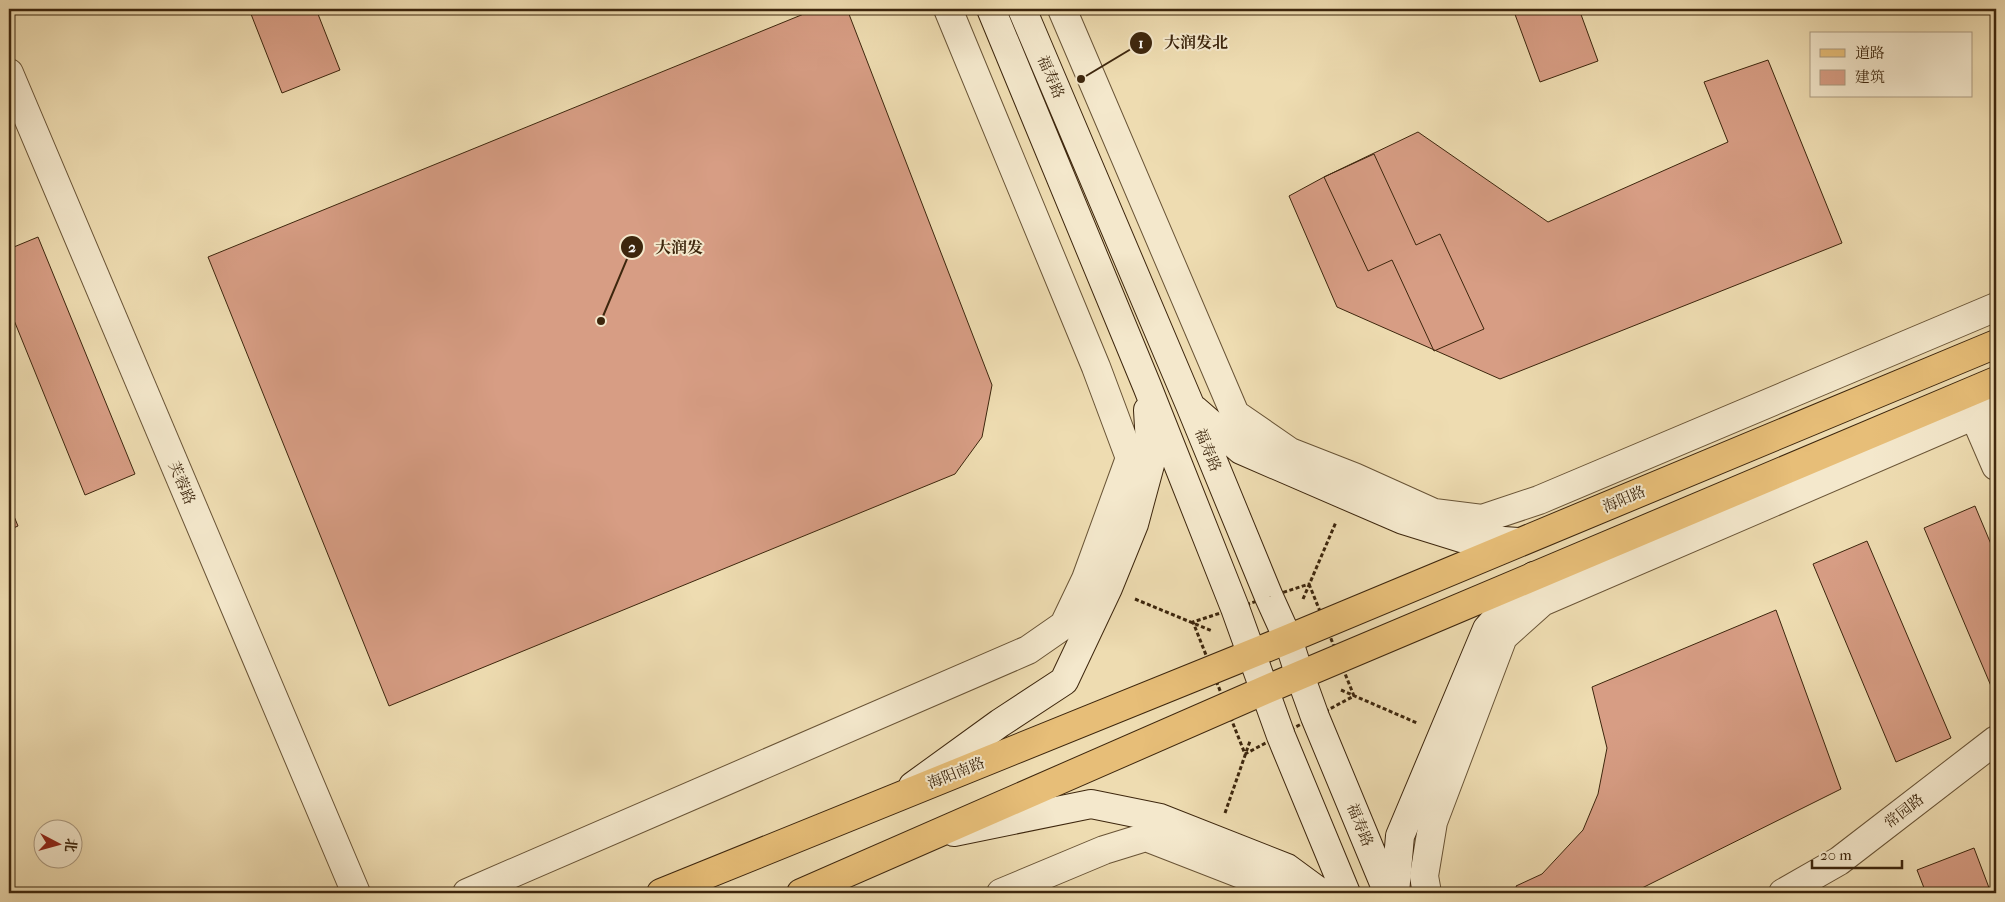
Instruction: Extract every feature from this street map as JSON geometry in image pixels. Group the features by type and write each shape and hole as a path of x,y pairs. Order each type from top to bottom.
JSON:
{"main road":[{"name":"海阳路","path":"1251,654 1996,344"},
{"path":"801,893 1264,690 1996,381"},
{"name":"海阳南路","path":"661,893 1251,654"}],"street":[{"path":"467,893 1028,650 1064,625 1086,579 1130,458 1096,367 948,9"},
{"name":"福寿路","path":"991,9 1147,386 1235,608 1281,736 1346,893"},
{"name":"福寿路","path":"1022,9 1288,639 1300,676 1388,893"},
{"path":"1062,9 1236,414 1290,452 1354,477 1434,513 1482,519 1539,500 1996,307"},
{"name":"芙蓉路","path":"9,72 356,893"},
{"path":"896,798 1000,723 1064,681 1108,588 1134,524 1151,461 1147,386"},
{"path":"1190,405 1241,450 1404,520 1461,538 1518,542"},
{"path":"1427,893 1424,876 1433,822 1503,637 1542,602 1985,410 1996,466"},
{"path":"1395,893 1400,836 1486,630 1534,576"},
{"name":"常园路","path":"1783,893 1840,861 1996,740"},
{"path":"926,838 1091,804 1160,818 1287,868 1321,893"},
{"path":"1001,893 1104,850 1146,836 1290,893"}],"path":[{"path":"1309,584 1347,496"},
{"path":"1108,588 1193,622"},
{"path":"1354,696 1443,734"},
{"path":"1216,840 1245,754"}],"building":[{"path":"249,9 316,9 340,70 282,93"},
{"path":"816,9 847,9 992,385 982,437 955,474 389,706 208,257"},
{"path":"1513,9 1579,9 1598,61 1540,82"},
{"path":"1768,60 1842,243 1500,379 1337,307 1289,196 1418,132 1548,222 1728,142 1704,82"},
{"path":"1374,154 1416,245 1440,234 1484,329 1434,351 1392,260 1368,271 1324,177"},
{"path":"38,237 135,474 85,495 9,308 9,249"},
{"path":"9,504 18,526 9,530"},
{"path":"1975,506 1996,556 1996,684 1991,686 1924,528"},
{"path":"1867,541 1951,738 1896,762 1813,564"},
{"path":"1776,610 1841,789 1632,893 1519,893 1516,886 1542,874 1583,830 1598,794 1607,748 1592,687"},
{"path":"1974,848 1991,893 1926,893 1917,870"}],"place":[{"name":"大润发北","path":"1081,79"},
{"name":"大润发","path":"601,321"}]}
